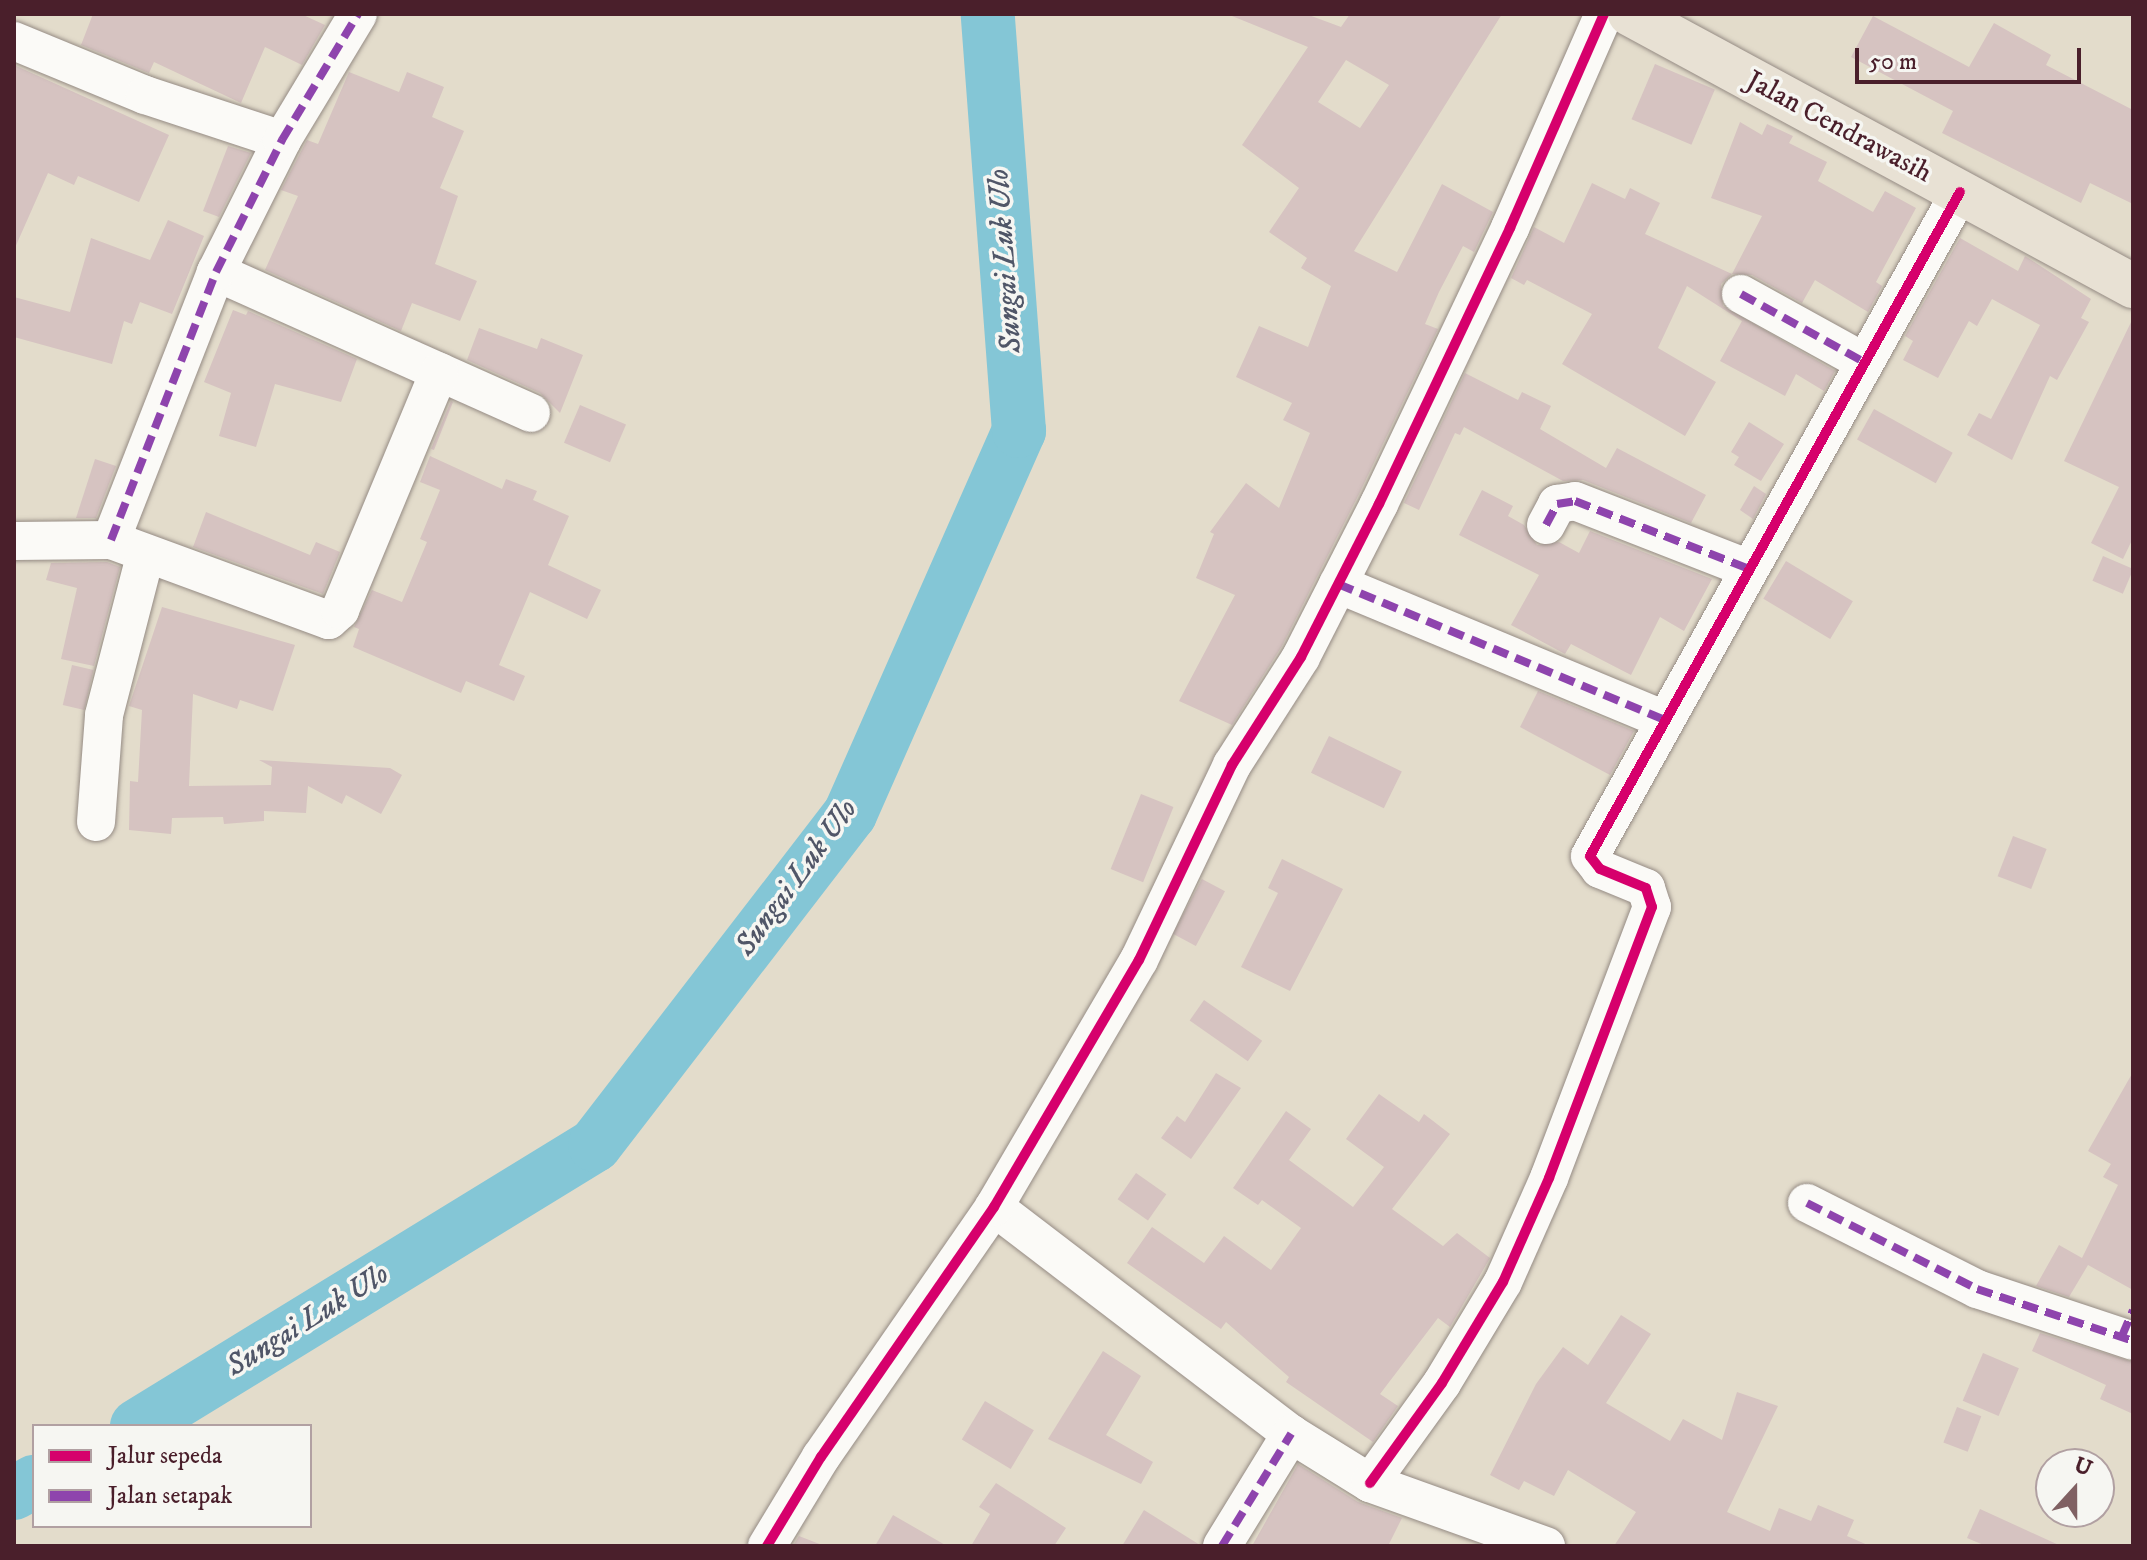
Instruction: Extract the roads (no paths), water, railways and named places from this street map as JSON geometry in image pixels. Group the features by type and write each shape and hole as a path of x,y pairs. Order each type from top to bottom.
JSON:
{"main road":[{"name":"Jalan Cendrawasih","path":"1630,14 2133,285"}],"street":[{"path":"96,822 104,715 128,547 216,272 282,140 358,14"},
{"path":"767,1546 821,1457 994,1207 1139,960 1232,765 1301,657 1338,584 1510,228 1604,14"},
{"path":"14,41 145,95 282,140"},
{"path":"1370,1483 1442,1383 1503,1282 1549,1178 1652,907 1646,888 1600,869 1590,856 1960,192"},
{"path":"216,272 531,413"},
{"path":"1741,294 1864,362"},
{"path":"14,541 128,547 318,618 336,617 439,372"},
{"path":"1546,525 1557,504 1575,501 1749,569"},
{"path":"1338,584 1665,720"},
{"path":"1807,1203 1977,1289 2129,1329"},
{"path":"994,1207 1291,1434 1370,1483 1546,1546"},
{"path":"1222,1546 1291,1434"}],"waterway":[{"name":"Sungai Luk Ulo","path":"140,1424 595,1145 850,814 1019,431 988,14"},
{"name":"Sungai Luk Ulo","path":"14,1493 32,1483"}]}
